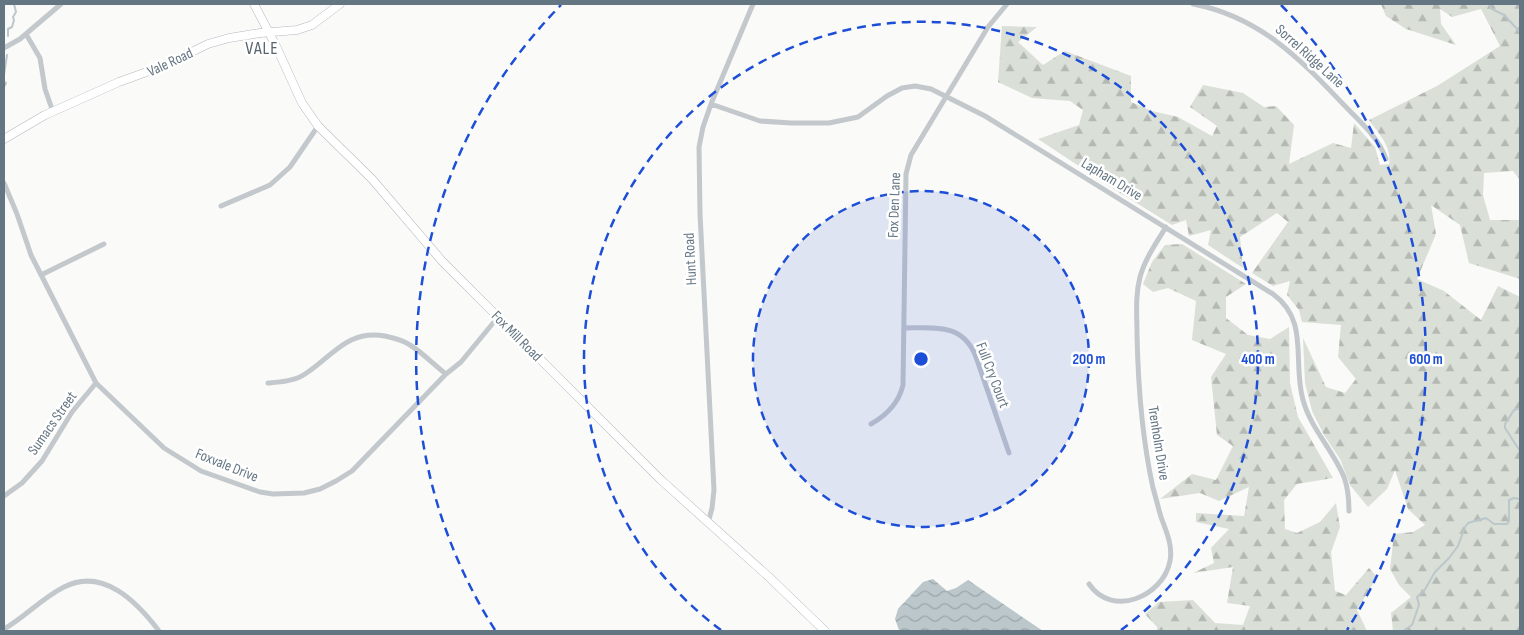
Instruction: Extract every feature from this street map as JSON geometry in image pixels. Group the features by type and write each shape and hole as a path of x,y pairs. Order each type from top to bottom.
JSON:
{"main road":[{"name":"Fox Mill Road","path":"254,4 302,103 318,126 372,179 442,261 661,480 825,631"},
{"name":"Vale Road","path":"4,139 53,112 119,82 147,73 208,44 229,38 269,32 290,32 305,28 340,4"}],"street":[{"path":"4,48 26,34 61,4"},
{"name":"Hunt Road","path":"708,523 714,490 698,161 701,134 711,104 753,4"},
{"name":"Fox Den Lane","path":"871,424 891,408 902,391 904,380 906,184 908,164 915,146 988,27 1007,4"},
{"name":"Sorrel Ridge Lane","path":"1193,4 1208,7 1237,18 1265,33 1287,49 1365,127 1381,146 1386,158"},
{"path":"26,34 40,58 45,90 53,112"},
{"name":"Lapham Drive","path":"711,104 760,121 829,122 858,118 887,96 902,88 921,87 931,89 985,116 1273,294 1291,312 1297,333 1299,376 1303,400 1313,424 1344,477 1349,511"},
{"path":"221,206 270,185 290,167 318,126"},
{"name":"Foxvale Drive","path":"4,183 17,214 26,245 96,382 164,448 184,462 201,471 260,492 304,493 320,489 352,471 446,374 461,362 498,317"},
{"name":"Trenholm Drive","path":"1089,584 1096,593 1106,598 1121,601 1136,598 1154,589 1161,582 1170,560 1170,545 1157,504 1145,442 1141,406 1137,317 1140,275 1152,249 1166,227"},
{"path":"41,275 104,244"},
{"name":"Full Cry Court","path":"904,328 946,329 960,335 969,343 976,357 1008,452"},
{"path":"268,383 290,380 304,375 347,342 360,337 376,335 397,338 410,344 446,374"},
{"name":"Sumacs Street","path":"4,496 22,482 42,461 72,412 96,382"},
{"path":"4,629 64,587 78,582 90,582 108,585 122,593 146,615 159,631"}],"green space":[{"path":"1381,4 1520,4 1520,180 1513,171 1484,173 1483,195 1490,220 1520,220 1520,279 1469,263 1460,225 1431,205 1436,234 1417,279 1444,291 1481,320 1498,286 1520,297 1520,631 1393,631 1391,613 1411,597 1399,585 1390,569 1394,534 1413,532 1425,525 1408,509 1395,470 1387,489 1368,507 1350,485 1340,459 1324,435 1312,411 1305,383 1303,338 1326,387 1345,393 1356,379 1338,357 1341,325 1302,322 1299,310 1287,295 1290,281 1273,286 1252,273 1288,222 1277,213 1240,237 1243,268 1208,245 1211,230 1189,236 1186,220 1172,225 1038,139 1079,125 1083,110 1070,101 1032,98 998,82 1002,26 1037,27 1018,42 1043,65 1065,51 1131,76 1131,102 1152,111 1178,117 1212,136 1217,126 1190,107 1203,85 1243,93 1264,107 1276,106 1294,125 1289,164 1333,143 1351,148 1354,123 1375,147 1380,165 1389,164 1387,146 1369,120 1437,86 1500,46 1481,9 1452,17 1440,9 1441,24 1456,45 1406,29 1386,16"},
{"path":"1182,244 1246,284 1226,297 1226,318 1248,335 1270,339 1289,327 1290,383 1298,417 1333,478 1297,484 1284,500 1285,529 1297,533 1320,522 1336,503 1340,527 1331,552 1335,591 1346,595 1369,568 1377,577 1357,610 1367,631 1157,631 1157,627 1145,614 1159,602 1193,600 1215,623 1243,625 1250,606 1227,603 1233,567 1193,573 1214,563 1211,548 1229,529 1196,522 1196,513 1244,516 1249,487 1219,501 1200,493 1160,499 1192,474 1216,480 1233,446 1217,435 1211,377 1226,354 1192,340 1196,301 1168,288 1153,292 1143,284 1152,262 1165,245"}],"water":[{"path":"933,579 947,591 956,588 968,580 1043,631 899,630 895,619 898,609 923,582"}],"waterway":[{"path":"8,36 8,29 12,27 13,17 16,12 14,4"},
{"path":"1489,4 1492,9 1504,15 1520,32"},
{"path":"4,75 7,55"},
{"path":"4,82 6,83 4,87"},
{"path":"1520,408 1514,410 1505,424 1505,428 1520,451"},
{"path":"1403,631 1412,625 1419,605 1417,597 1424,591 1435,572 1458,546 1468,523 1486,518 1494,524 1507,524 1509,521 1509,500 1514,498 1520,499"}],"district":[{"name":"VALE","path":"262,48"}]}
